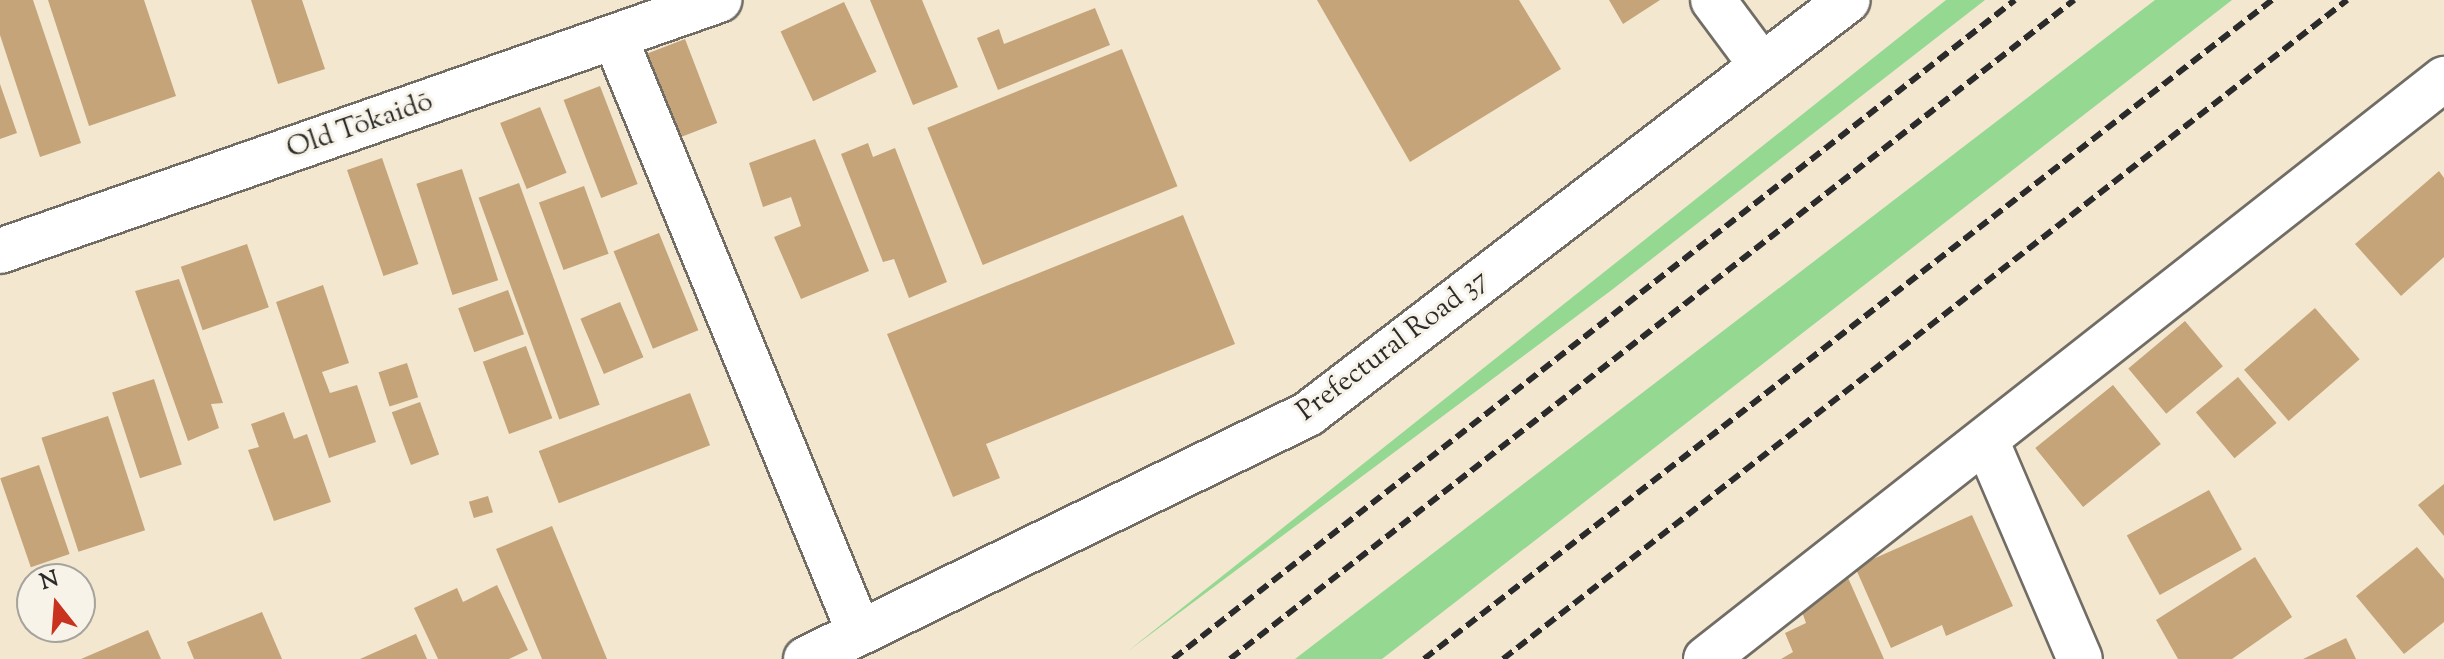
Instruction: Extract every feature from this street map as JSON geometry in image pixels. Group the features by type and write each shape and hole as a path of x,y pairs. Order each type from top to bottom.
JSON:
{"street":[{"name":"Old Tōkaidō","path":"0,251 719,0"},
{"path":"1713,0 1762,66"},
{"name":"Prefectural Road 37","path":"806,659 1308,414 1848,0"},
{"path":"615,38 859,632"},
{"path":"1706,659 2444,79"},
{"path":"1986,440 2080,659"}],"green space":[{"path":"1946,0 1985,0 1613,289 1128,651"},
{"path":"2155,0 2232,0 1382,659 1295,659"}],"building":[{"path":"0,0 33,0 81,143 40,157 0,35"},
{"path":"48,0 144,0 176,96 89,126"},
{"path":"251,0 302,0 325,69 278,84"},
{"path":"870,0 922,0 958,87 913,105"},
{"path":"1317,0 1519,0 1561,69 1410,162"},
{"path":"1609,0 1660,0 1623,24"},
{"path":"844,2 877,72 813,101 781,32"},
{"path":"1095,8 1110,45 998,90 977,38 999,29 1004,44"},
{"path":"685,39 717,123 671,141 638,57"},
{"path":"1122,49 1177,186 983,265 927,128"},
{"path":"0,84 17,133 0,139"},
{"path":"600,86 638,184 601,198 564,100"},
{"path":"540,107 567,173 527,189 500,123"},
{"path":"815,139 869,271 801,299 774,237 801,226 791,197 763,207 749,163"},
{"path":"868,143 873,157 895,148 947,282 909,298 894,259 883,262 841,154"},
{"path":"382,158 418,264 383,276 347,170"},
{"path":"462,169 498,280 453,295 416,184"},
{"path":"2439,171 2444,178 2444,257 2401,296 2355,244"},
{"path":"519,183 600,405 559,419 479,198"},
{"path":"584,186 609,254 564,270 539,202"},
{"path":"1183,215 1235,344 986,444 1000,478 953,497 887,334"},
{"path":"659,233 698,330 653,349 614,251"},
{"path":"247,244 269,307 203,330 181,267"},
{"path":"179,279 223,403 211,404 219,428 188,441 135,291"},
{"path":"323,285 349,363 322,372 330,393 357,385 376,442 329,458 276,302"},
{"path":"508,290 524,334 474,352 458,308"},
{"path":"620,302 643,357 604,374 580,319"},
{"path":"2315,308 2360,359 2289,421 2244,370"},
{"path":"2185,321 2223,366 2166,414 2128,369"},
{"path":"526,346 552,418 509,434 483,362"},
{"path":"407,363 418,397 390,407 378,372"},
{"path":"2238,377 2277,423 2234,458 2196,412"},
{"path":"154,379 182,465 140,478 112,393"},
{"path":"2113,385 2161,444 2083,507 2035,448"},
{"path":"690,393 710,445 559,503 539,451"},
{"path":"420,402 439,455 411,465 392,412"},
{"path":"284,412 294,439 307,434 331,502 274,521 248,450 259,447 251,424"},
{"path":"108,416 145,530 79,552 41,438"},
{"path":"39,465 70,554 43,563 29,563 0,478"},
{"path":"2444,484 2444,536 2418,505"},
{"path":"2209,490 2242,549 2160,595 2127,536"},
{"path":"488,496 493,512 474,518 469,502"},
{"path":"1972,515 2013,606 1946,636 1942,625 1891,648 1855,567"},
{"path":"552,526 607,659 542,659 496,549"},
{"path":"2417,547 2444,579 2444,622 2404,654 2356,596"},
{"path":"2255,557 2292,617 2232,659 2178,659 2156,620"},
{"path":"1845,571 1884,659 1781,659 1793,652 1785,633 1806,623 1801,609 1818,599 1812,586"},
{"path":"497,585 528,650 509,659 438,659 414,608 457,588 463,602"},
{"path":"262,612 282,659 194,659 187,642"},
{"path":"148,630 161,659 81,659"},
{"path":"416,634 427,659 360,659"},
{"path":"2346,638 2356,659 2303,659"}],"railway":[{"path":"1173,659 2015,0"},
{"path":"1230,659 2074,0"},
{"path":"1424,659 2272,0"},
{"path":"1503,659 2347,0"}]}
